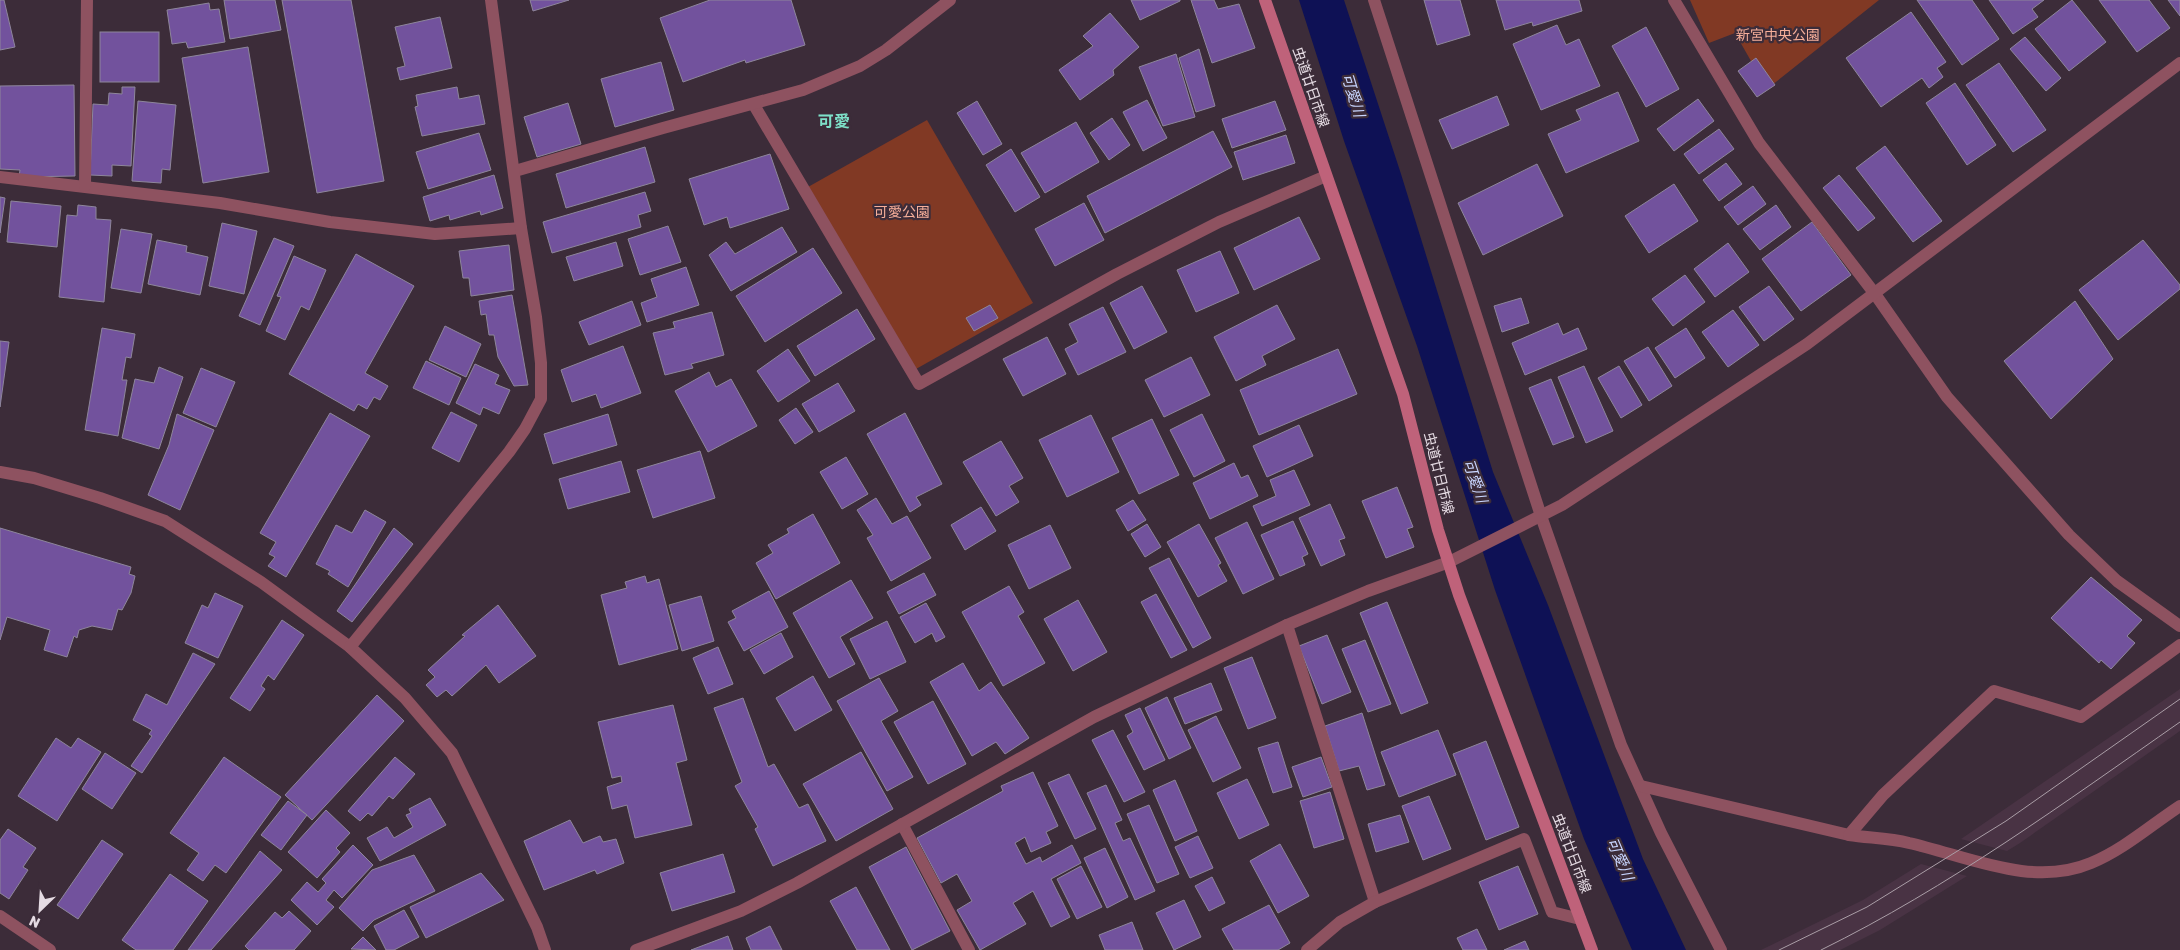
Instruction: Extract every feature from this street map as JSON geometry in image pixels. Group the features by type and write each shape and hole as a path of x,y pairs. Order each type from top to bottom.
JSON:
{"main road":[{"name":"虫道廿日市線","path":"1265,0 1403,394 1438,530 1459,595 1592,950"}],"street":[{"path":"85,186 86,0"},
{"path":"350,647 509,452 525,429 541,399 541,363 536,317 521,228 515,172 490,0"},
{"path":"515,172 663,128 754,105 803,90 860,66 910,34 950,0"},
{"path":"1374,0 1535,518 1621,745 1661,833 1721,950"},
{"path":"1674,0 1759,143 1875,294 1947,397 2069,535 2117,581 2180,626"},
{"path":"636,950 741,911 797,883 1094,717 1287,625 1368,591 1449,562 1535,518 1608,477 1807,344 2180,63"},
{"path":"754,105 919,384 1126,269 1219,222 1326,176"},
{"path":"0,177 220,203 330,222 436,234 521,228"},
{"path":"0,472 34,478 100,498 165,521 261,582 350,647 405,698 452,753 537,927 545,950"},
{"path":"1287,625 1375,902"},
{"path":"1848,835 1883,795 1994,691 2081,717 2180,645"},
{"path":"1641,786 1848,835 1909,843 2009,869 2036,873 2063,872 2090,864 2116,850 2180,806"},
{"path":"902,824 969,950"},
{"path":"1307,950 1340,922 1375,902 1524,839 1552,912 1580,919"},
{"path":"0,916 50,950"}],"shaded area":[{"path":"2180,689 2180,731 2020,843 2007,851 1961,839"},
{"path":"1921,864 1967,876 1880,930 1840,950 1761,950 1863,900"}],"green space":[{"name":"新宮中央公園","path":"1690,0 1879,0 1767,89 1735,33 1709,43"},
{"name":"可愛公園","path":"927,120 1033,303 916,369 808,187"}],"water":[{"name":"可愛川","path":"1299,0 1344,0 1401,174 1493,472 1548,605 1643,859 1686,950 1632,950 1584,839 1495,590 1417,346 1344,141"}],"building":[{"path":"0,0 4,0 15,47 0,50"},
{"path":"224,0 275,0 281,30 230,39"},
{"path":"282,0 351,0 384,181 317,193"},
{"path":"530,0 569,0 533,11"},
{"path":"710,0 791,0 805,45 746,63 745,60 683,82 660,18"},
{"path":"1131,0 1180,0 1180,1 1140,20"},
{"path":"1191,0 1214,0 1218,9 1239,4 1255,48 1212,63"},
{"path":"1424,0 1460,0 1470,35 1437,45"},
{"path":"1496,0 1579,0 1582,11 1533,26 1532,22 1505,30"},
{"path":"1917,0 1972,0 1999,39 1962,65"},
{"path":"1989,0 2044,0 2032,9 2038,17 2013,34"},
{"path":"2072,0 2106,42 2069,71 2035,29"},
{"path":"2099,0 2149,0 2170,28 2137,52"},
{"path":"2168,0 2180,0 2180,16"},
{"path":"209,3 210,10 219,9 225,42 188,48 186,42 172,44 167,10"},
{"path":"1911,12 1946,62 1937,68 1943,77 1929,88 1922,78 1881,107 1846,58"},
{"path":"1110,13 1139,47 1113,70 1114,75 1080,100 1059,70 1093,46 1083,36"},
{"path":"440,17 452,68 400,80 397,68 405,66 395,27"},
{"path":"1557,25 1566,45 1579,39 1600,86 1541,110 1513,44"},
{"path":"1646,27 1679,89 1646,107 1612,46"},
{"path":"100,32 159,32 159,82 100,82"},
{"path":"2025,37 2061,78 2046,91 2010,49"},
{"path":"248,47 269,172 203,183 182,58"},
{"path":"1199,49 1215,106 1196,112 1179,58"},
{"path":"1176,54 1195,117 1163,126 1139,67"},
{"path":"1756,58 1775,85 1757,97 1738,71"},
{"path":"661,62 674,110 615,127 601,79"},
{"path":"1999,63 2046,130 2013,152 1966,85"},
{"path":"1955,83 1996,145 1967,165 1926,103"},
{"path":"74,85 75,176 19,177 20,170 0,169 0,86"},
{"path":"122,87 135,87 131,166 112,165 112,176 90,175 93,104 108,105 109,93 122,94"},
{"path":"457,87 459,99 479,95 485,124 422,136 415,107 418,106 416,95"},
{"path":"1618,92 1639,141 1566,173 1548,134 1581,120 1576,110"},
{"path":"1497,96 1509,125 1452,149 1439,120"},
{"path":"1698,99 1714,121 1674,151 1657,129"},
{"path":"1147,100 1167,138 1143,151 1123,112"},
{"path":"138,101 176,105 170,170 162,169 161,183 132,181"},
{"path":"977,101 1002,144 983,155 957,113"},
{"path":"1275,101 1286,130 1232,148 1222,119"},
{"path":"568,103 581,144 537,157 524,117"},
{"path":"1112,118 1130,145 1109,160 1090,133"},
{"path":"1076,122 1099,162 1045,193 1021,153"},
{"path":"1719,129 1734,149 1699,174 1684,154"},
{"path":"1213,131 1232,167 1105,233 1087,196"},
{"path":"479,133 491,170 428,189 416,152"},
{"path":"1286,135 1295,163 1243,180 1234,152"},
{"path":"1885,146 1942,221 1913,242 1856,168"},
{"path":"645,147 655,182 566,208 556,174"},
{"path":"1011,149 1040,197 1015,212 986,165"},
{"path":"770,154 789,209 730,228 727,217 704,225 689,179"},
{"path":"1726,163 1742,184 1719,201 1703,180"},
{"path":"1537,164 1563,216 1483,255 1458,203"},
{"path":"494,175 503,208 481,215 480,211 450,220 449,215 430,221 423,197"},
{"path":"1839,175 1875,218 1858,231 1823,188"},
{"path":"1674,184 1698,221 1649,253 1625,216"},
{"path":"1753,186 1766,204 1738,225 1724,207"},
{"path":"645,192 651,211 638,215 641,227 552,253 543,222"},
{"path":"0,197 5,198 0,233"},
{"path":"11,201 61,206 57,247 7,242"},
{"path":"1084,203 1104,240 1055,266 1035,229"},
{"path":"78,205 96,207 96,219 111,220 104,302 59,297 67,215 77,216"},
{"path":"1776,205 1791,227 1760,250 1743,229"},
{"path":"1299,217 1320,259 1254,290 1234,248"},
{"path":"1812,222 1851,275 1801,311 1762,259"},
{"path":"222,223 257,231 244,294 209,286"},
{"path":"668,226 681,262 640,275 628,239"},
{"path":"782,227 797,252 731,291 709,255 726,242 735,254"},
{"path":"121,229 152,234 141,293 111,288"},
{"path":"274,238 294,246 260,325 239,316"},
{"path":"157,240 187,246 186,252 208,257 200,295 148,284"},
{"path":"2143,240 2180,285 2180,289 2118,340 2079,290"},
{"path":"616,242 623,266 574,281 566,257"},
{"path":"1728,243 1749,272 1715,297 1694,269"},
{"path":"509,245 514,290 471,296 469,278 463,278 459,251"},
{"path":"813,248 842,293 765,342 736,296"},
{"path":"1220,251 1239,293 1196,312 1177,270"},
{"path":"356,254 414,286 365,373 388,386 380,400 374,397 367,409 358,404 354,411 289,374"},
{"path":"294,256 326,270 309,310 301,306 285,340 266,331 281,297 277,296"},
{"path":"686,267 699,305 647,322 641,303 657,297 651,279"},
{"path":"1685,275 1705,302 1673,326 1652,299"},
{"path":"1142,286 1167,332 1134,349 1110,303"},
{"path":"1769,286 1794,319 1764,341 1739,307"},
{"path":"512,295 528,385 514,386 498,357 494,335 489,335 486,314 481,315 479,301"},
{"path":"1521,298 1529,323 1502,332 1494,306"},
{"path":"632,301 641,325 589,345 579,322"},
{"path":"2075,301 2113,359 2051,419 2004,361"},
{"path":"990,305 998,318 974,331 966,318"},
{"path":"1277,305 1295,339 1262,356 1266,365 1236,381 1214,337"},
{"path":"1103,307 1126,352 1078,375 1065,349 1078,342 1069,324"},
{"path":"857,309 875,339 815,376 797,346"},
{"path":"1733,310 1759,345 1728,367 1702,332"},
{"path":"712,312 724,355 691,364 693,368 665,375 653,333 675,328 673,322"},
{"path":"1558,323 1563,335 1578,328 1587,349 1525,375 1512,343"},
{"path":"445,326 481,344 466,377 429,360"},
{"path":"102,328 135,334 131,358 126,357 122,380 127,380 118,436 85,430"},
{"path":"1686,328 1705,358 1675,378 1655,348"},
{"path":"1047,337 1066,374 1023,396 1003,359"},
{"path":"0,341 9,342 0,407"},
{"path":"623,346 641,393 601,408 596,394 572,402 561,370"},
{"path":"1648,347 1672,386 1649,401 1624,361"},
{"path":"788,349 810,381 778,402 757,371"},
{"path":"1338,349 1357,394 1259,435 1240,390"},
{"path":"1191,357 1210,395 1164,417 1145,380"},
{"path":"426,361 461,378 449,405 413,388"},
{"path":"475,364 499,375 495,384 510,390 499,414 483,407 480,415 456,403"},
{"path":"1584,366 1613,431 1586,443 1558,377"},
{"path":"1619,366 1642,405 1621,418 1598,378"},
{"path":"159,367 183,377 159,449 122,438 135,379 154,383"},
{"path":"201,368 235,382 216,427 183,413"},
{"path":"709,372 716,387 731,379 757,426 708,452 675,391"},
{"path":"1551,379 1574,437 1553,445 1529,388"},
{"path":"838,383 855,411 819,432 802,404"},
{"path":"796,408 813,432 795,444 779,420"},
{"path":"451,412 477,425 459,462 432,448"},
{"path":"330,413 370,436 286,577 268,566 275,557 269,554 276,542 260,533"},
{"path":"905,413 942,484 916,497 921,505 910,512 867,434"},
{"path":"177,414 214,430 180,510 148,495 169,445"},
{"path":"608,414 617,445 553,464 544,434"},
{"path":"1202,414 1225,461 1194,477 1170,430"},
{"path":"1091,415 1119,472 1067,497 1039,440"},
{"path":"1152,419 1179,475 1139,494 1112,438"},
{"path":"1299,425 1313,456 1267,477 1253,446"},
{"path":"1001,441 1023,478 1009,486 1019,502 996,516 963,462"},
{"path":"700,451 715,498 653,518 637,470"},
{"path":"846,457 868,494 842,509 820,472"},
{"path":"621,461 630,492 568,509 559,479"},
{"path":"1234,463 1241,478 1248,475 1258,496 1210,519 1193,483"},
{"path":"1294,470 1310,505 1262,526 1253,506 1276,496 1270,480"},
{"path":"1397,487 1413,527 1407,529 1414,547 1386,558 1362,501"},
{"path":"876,498 892,524 907,516 931,558 891,581 867,538 873,535 857,510"},
{"path":"1133,500 1146,520 1128,531 1116,510"},
{"path":"1330,504 1345,538 1339,540 1345,555 1321,566 1299,518"},
{"path":"981,507 996,531 965,550 951,525"},
{"path":"365,510 386,522 348,587 328,574 330,571 316,564 336,525 352,533"},
{"path":"813,514 840,563 776,599 756,563 773,553 768,545 789,533 787,529"},
{"path":"1293,521 1308,554 1302,557 1305,565 1280,576 1261,535"},
{"path":"1247,522 1274,579 1243,594 1215,538"},
{"path":"1147,524 1161,547 1145,557 1131,534"},
{"path":"1199,524 1221,563 1218,565 1227,581 1198,597 1167,542"},
{"path":"1050,525 1071,568 1029,589 1008,545"},
{"path":"0,528 131,567 129,574 135,576 131,593 122,610 118,609 112,630 92,626 79,630 77,638 74,636 67,657 44,650 50,630 7,617 0,640"},
{"path":"394,528 413,544 352,622 337,611"},
{"path":"1169,558 1211,638 1193,648 1149,568"},
{"path":"924,573 936,595 899,614 887,592"},
{"path":"645,576 647,583 659,579 678,649 619,665 601,595 627,588 625,582"},
{"path":"2091,577 2142,620 2127,636 2135,643 2111,669 2101,660 2099,663 2051,618"},
{"path":"851,580 873,618 840,637 855,664 829,678 793,613"},
{"path":"1009,586 1024,612 1018,616 1045,663 1003,686 962,612"},
{"path":"769,591 788,627 744,651 728,622 736,618 732,611"},
{"path":"215,593 243,606 218,658 185,643 202,605 208,608"},
{"path":"1156,594 1187,650 1171,658 1141,602"},
{"path":"701,596 714,641 682,651 669,605"},
{"path":"1078,600 1107,652 1073,671 1044,619"},
{"path":"1387,602 1428,703 1401,714 1360,613"},
{"path":"926,603 945,637 936,642 932,633 915,643 900,617"},
{"path":"498,605 536,656 499,683 486,665 452,696 446,690 437,697 426,685 435,677 428,670 465,636 462,635"},
{"path":"282,620 304,635 274,680 268,675 261,686 265,689 250,711 230,698"},
{"path":"887,621 906,662 870,679 850,639"},
{"path":"781,633 793,657 764,674 750,650"},
{"path":"1327,635 1351,692 1322,704 1299,646"},
{"path":"1365,640 1391,704 1368,712 1342,649"},
{"path":"718,647 733,684 708,694 693,658"},
{"path":"193,653 215,664 142,773 131,766 152,736 149,734 152,730 133,720 146,694 167,705"},
{"path":"1252,657 1276,718 1248,729 1224,668"},
{"path":"963,663 979,691 991,682 1029,738 1005,754 996,742 972,756 930,682"},
{"path":"813,676 832,710 795,731 776,698"},
{"path":"879,678 898,711 881,721 913,777 887,791 837,701"},
{"path":"1211,683 1222,710 1185,724 1174,698"},
{"path":"377,695 404,721 312,820 285,795"},
{"path":"1167,697 1191,748 1169,759 1145,708"},
{"path":"743,698 768,767 774,764 799,808 808,804 826,841 773,866 755,829 758,827 735,786 742,782 714,708"},
{"path":"933,701 966,764 928,784 894,722"},
{"path":"673,705 687,760 676,763 692,825 635,838 627,805 612,809 607,787 622,782 621,776 612,778 598,722"},
{"path":"1140,708 1165,760 1144,770 1127,736 1133,732 1125,715"},
{"path":"1362,713 1385,785 1367,790 1359,766 1339,771 1325,726"},
{"path":"1216,716 1241,768 1213,782 1188,730"},
{"path":"1113,730 1145,792 1124,802 1092,740"},
{"path":"1438,730 1456,775 1399,797 1381,752"},
{"path":"56,738 71,748 78,738 101,752 57,821 18,796"},
{"path":"1486,741 1519,827 1486,840 1453,754"},
{"path":"1278,742 1292,787 1273,793 1258,748"},
{"path":"861,752 893,809 836,841 803,784"},
{"path":"105,753 136,773 112,809 82,789"},
{"path":"224,757 281,797 226,873 215,865 203,881 187,870 199,853 170,833"},
{"path":"395,757 415,774 393,799 389,796 372,816 368,813 360,821 348,811"},
{"path":"1321,757 1332,787 1303,797 1292,767"},
{"path":"1033,772 1058,826 1046,832 1051,843 1031,852 1025,837 1015,843 1026,864 1040,857 1042,862 1072,845 1081,863 1051,879 1070,917 1051,927 1033,891 1013,903 1026,924 980,950 957,910 972,901 957,874 941,883 917,838 1003,791 1001,786"},
{"path":"1069,774 1096,829 1075,839 1048,783"},
{"path":"1247,779 1269,825 1239,839 1217,793"},
{"path":"1175,780 1197,831 1175,841 1153,790"},
{"path":"1106,785 1122,820 1115,823 1123,841 1130,838 1155,891 1135,900 1087,793"},
{"path":"1330,792 1344,839 1314,848 1300,801"},
{"path":"1429,796 1451,849 1423,860 1402,806"},
{"path":"430,798 446,825 380,861 367,838 387,827 394,838 413,827 406,815 411,813 409,809"},
{"path":"288,801 307,815 281,850 261,835"},
{"path":"1149,805 1179,874 1157,883 1127,814"},
{"path":"326,810 350,833 336,848 340,852 317,878 288,852"},
{"path":"1400,815 1409,842 1376,852 1368,824"},
{"path":"570,820 583,843 600,836 603,842 616,839 624,863 597,874 595,870 544,890 524,841"},
{"path":"8,829 36,848 23,867 28,870 9,899 0,893 0,840"},
{"path":"1198,836 1213,868 1190,878 1175,847"},
{"path":"102,840 123,854 78,919 57,905"},
{"path":"1280,844 1309,896 1278,913 1250,861"},
{"path":"353,845 373,865 342,898 334,890 326,900 334,907 317,925 291,900 307,882 318,892 326,883 322,879"},
{"path":"906,847 950,931 912,950 869,867"},
{"path":"1105,848 1128,897 1107,908 1084,858"},
{"path":"260,851 282,870 211,950 188,950"},
{"path":"723,854 735,892 672,911 660,873"},
{"path":"414,855 435,891 374,920 363,931 339,908 372,870"},
{"path":"1081,866 1102,907 1077,919 1057,879"},
{"path":"1518,866 1538,914 1499,930 1479,882"},
{"path":"481,873 504,900 426,938 410,907"},
{"path":"170,874 208,901 173,950 136,950 122,940"},
{"path":"1212,877 1225,903 1209,911 1195,886"},
{"path":"856,887 890,950 857,950 830,901"},
{"path":"1184,900 1201,937 1174,950 1156,913"},
{"path":"1269,905 1290,943 1278,950 1234,950 1222,929"},
{"path":"404,910 419,937 394,950 386,950 374,926"},
{"path":"289,911 311,931 294,950 249,950 245,946 275,912 282,918"},
{"path":"1132,922 1143,950 1105,950 1099,935"},
{"path":"770,926 782,950 751,950 746,938"},
{"path":"1477,929 1487,950 1463,950 1457,938"},
{"path":"728,936 733,950 691,950"},
{"path":"363,937 376,950 351,949"},
{"path":"1525,941 1529,950 1504,950"}],"tram line":[{"path":"1779,950 1867,907 2006,821 2180,699"},
{"path":"1821,950 1915,899 1960,872 2180,722"}],"district":[{"name":"可愛","path":"834,121"}]}
